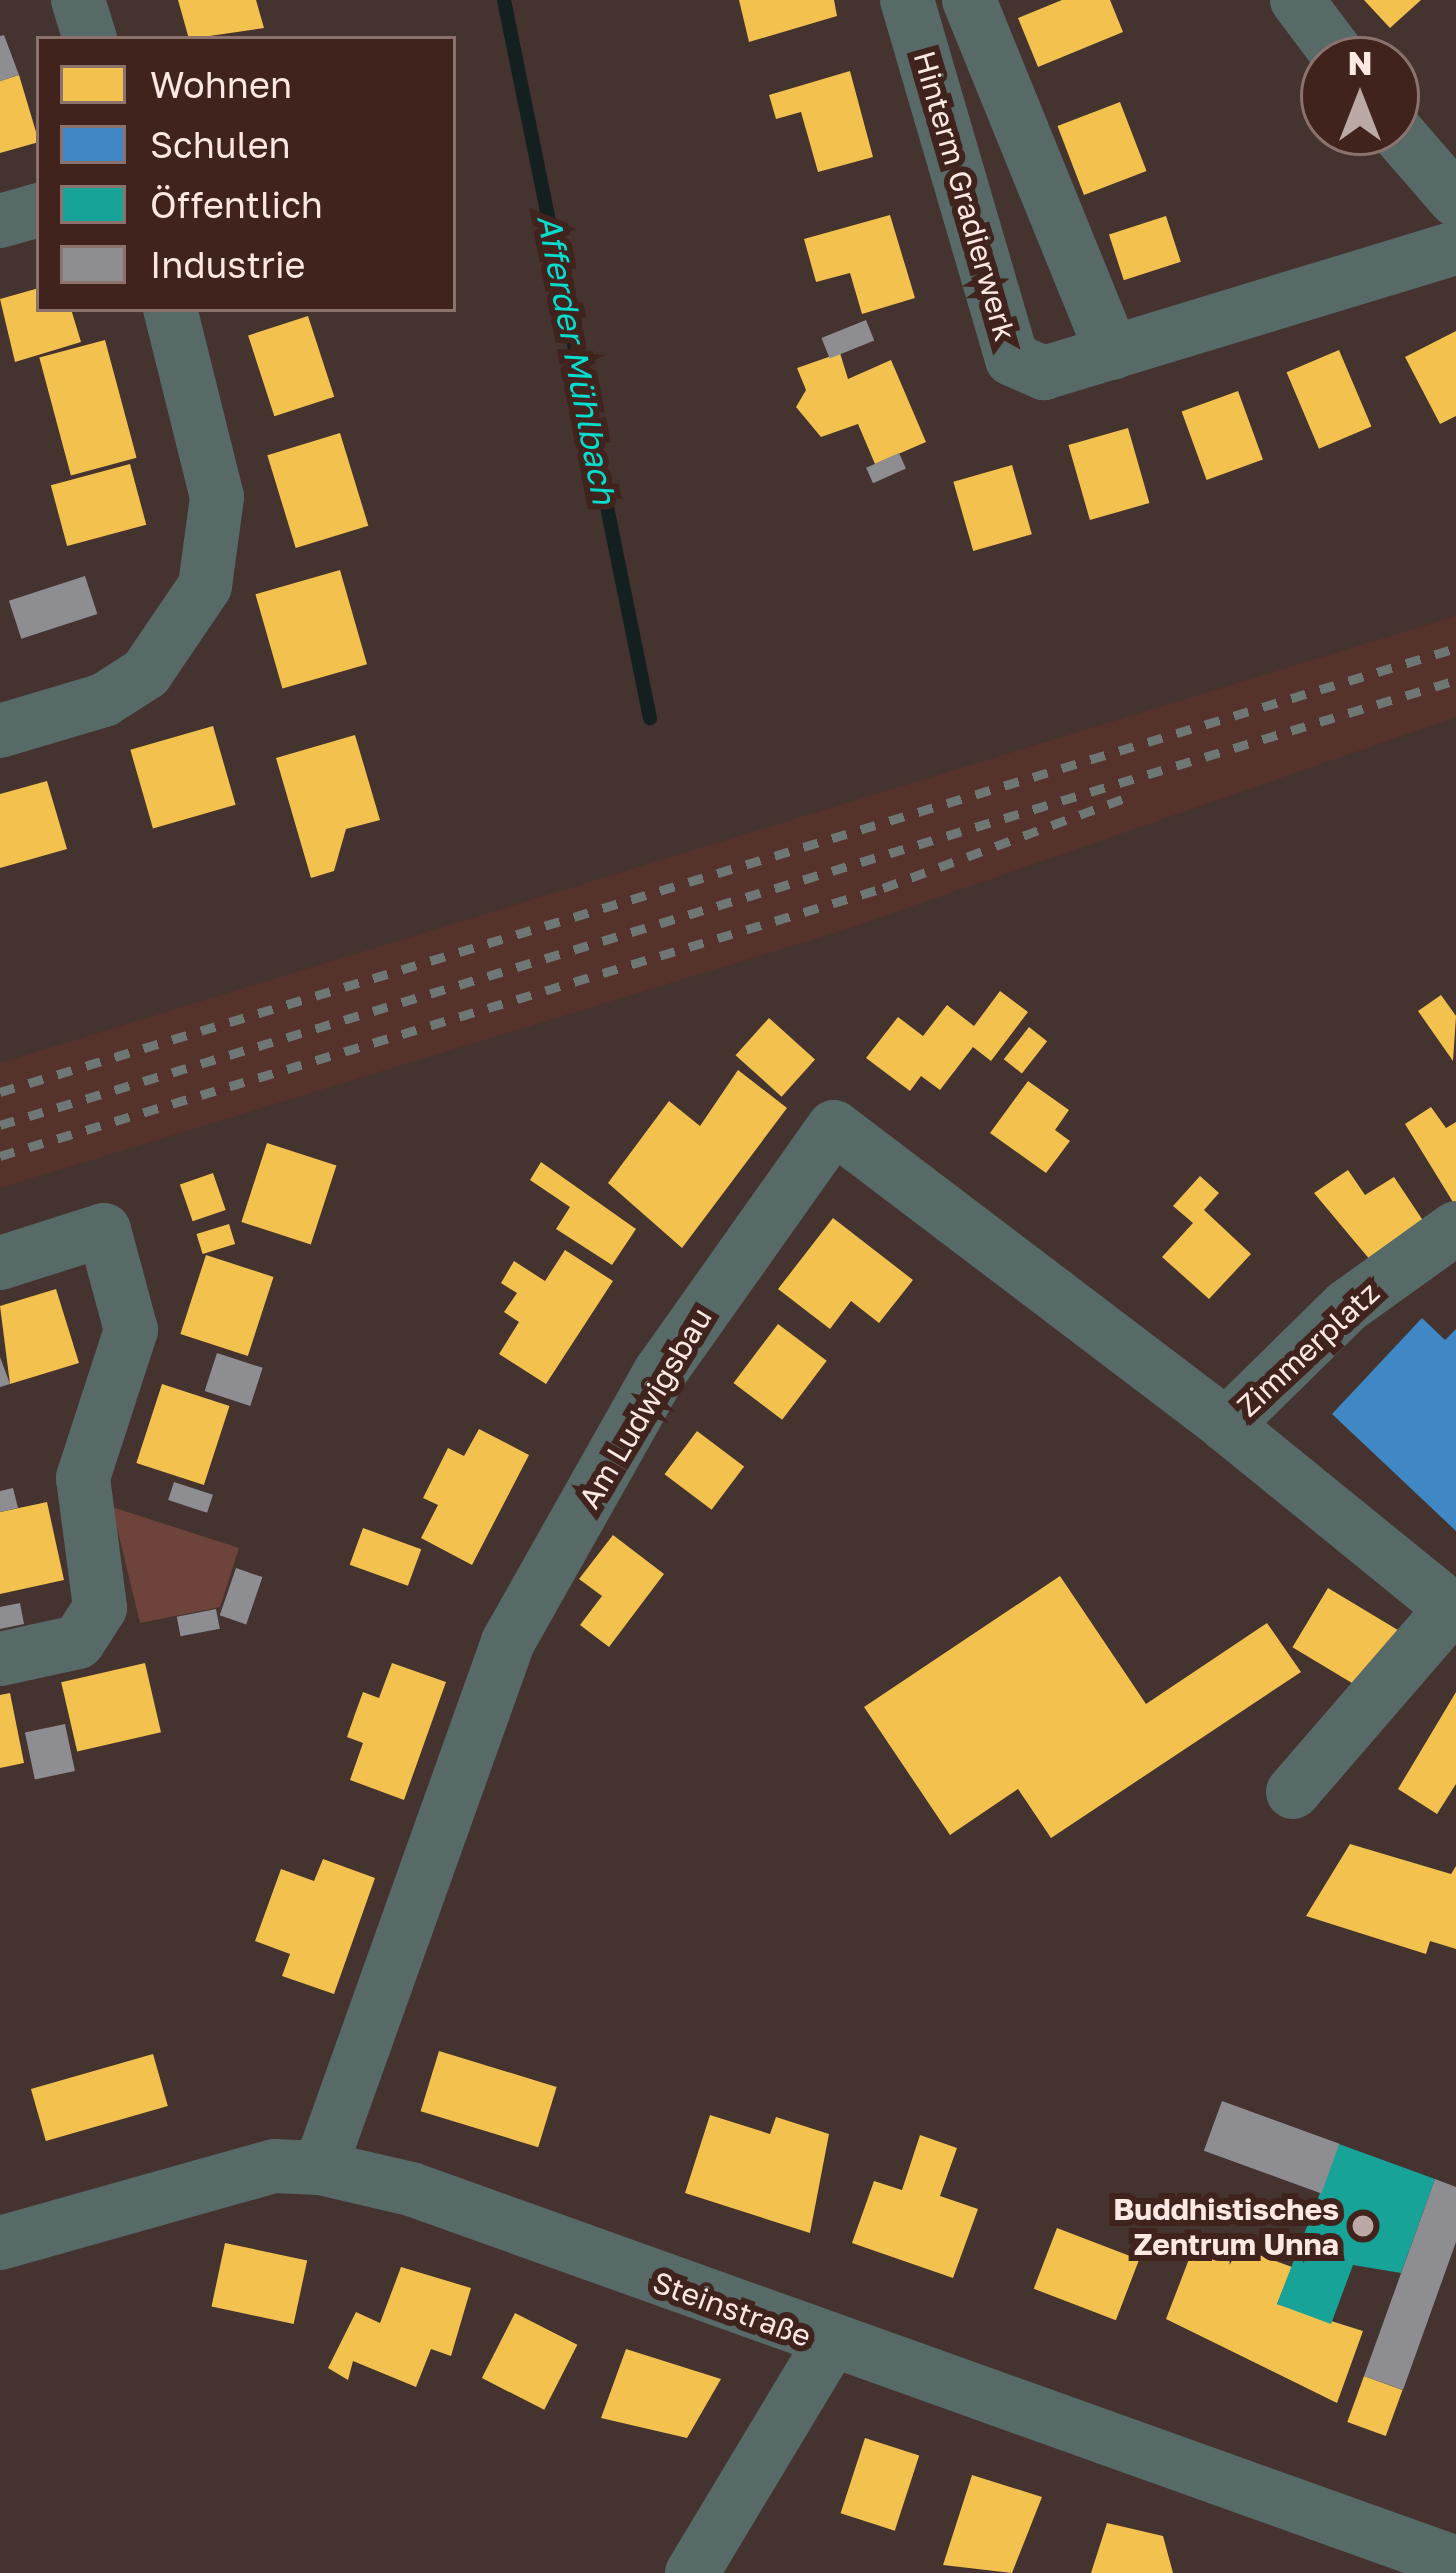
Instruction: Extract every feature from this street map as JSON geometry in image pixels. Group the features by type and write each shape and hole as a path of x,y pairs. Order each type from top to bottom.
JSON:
{"street":[{"path":"78,0 89,36"},
{"name":"Hinterm Gradierwerk","path":"907,0 1012,359 1044,374 1456,248"},
{"name":"Hinterm Gradierwerk","path":"969,0 1112,352"},
{"path":"1297,0 1324,36"},
{"path":"1418,156 1456,200"},
{"path":"0,221 36,211"},
{"path":"0,731 104,700 146,673 205,586 218,496 171,312"},
{"name":"Am Ludwigsbau","path":"320,2168 508,1642 661,1371 834,1127 1226,1425"},
{"name":"Zimmerplatz","path":"1454,1610 1226,1425 1347,1306 1456,1228"},
{"path":"0,1263 104,1231 131,1330 83,1478 100,1608 78,1642 0,1659"},
{"path":"1293,1792 1454,1610"},
{"name":"Steinstraße","path":"0,2243 274,2166 320,2168 411,2189 829,2345 1456,2563"},
{"path":"692,2573 829,2345"}],"shaded area":[{"path":"1456,616 1456,717 844,930 0,1188 0,1063"},
{"path":"112,1507 239,1548 220,1607 140,1623"}],"building: Wohnen":[{"path":"178,0 256,0 264,28 188,36"},
{"path":"739,0 834,0 837,16 749,42"},
{"path":"1062,0 1110,0 1123,32 1038,67 1018,18"},
{"path":"1364,0 1421,0 1390,28"},
{"path":"850,71 873,157 818,172 801,112 776,119 769,95"},
{"path":"19,75 36,143 0,153 0,81"},
{"path":"1120,102 1147,171 1084,195 1057,126"},
{"path":"890,215 915,298 862,314 850,273 816,282 804,239"},
{"path":"1166,216 1181,262 1124,280 1109,235"},
{"path":"36,289 36,312 72,312 81,342 15,362 0,299"},
{"path":"308,316 334,397 274,416 248,335"},
{"path":"1456,331 1456,416 1440,424 1405,357"},
{"path":"105,340 137,458 71,475 39,358"},
{"path":"1339,350 1371,426 1319,449 1287,372"},
{"path":"840,353 848,379 891,360 926,442 875,464 858,424 821,437 796,407 806,390 797,368"},
{"path":"1238,391 1263,460 1207,480 1182,412"},
{"path":"1128,428 1149,503 1090,520 1068,445"},
{"path":"340,433 368,526 296,548 267,455"},
{"path":"130,464 146,525 67,546 51,485"},
{"path":"1012,465 1032,534 973,551 953,482"},
{"path":"340,570 367,664 282,688 255,594"},
{"path":"213,726 236,805 153,829 130,750"},
{"path":"355,735 380,820 346,829 334,871 311,878 276,758"},
{"path":"47,781 67,849 0,868 0,794"},
{"path":"1000,991 1028,1012 991,1061 973,1047 940,1090 921,1076 910,1091 866,1058 898,1017 923,1036 947,1005 974,1026"},
{"path":"1441,995 1456,1016 1453,1061 1418,1011"},
{"path":"769,1018 815,1059 782,1097 736,1055"},
{"path":"1029,1027 1047,1041 1022,1073 1004,1059"},
{"path":"738,1070 787,1108 682,1248 608,1183 669,1101 700,1126"},
{"path":"1028,1081 1069,1110 1055,1130 1070,1141 1046,1173 990,1133"},
{"path":"1431,1107 1446,1128 1456,1122 1456,1207 1405,1124"},
{"path":"267,1143 336,1166 311,1244 241,1222"},
{"path":"541,1162 636,1229 612,1265 556,1229 570,1207 530,1180"},
{"path":"1348,1170 1365,1195 1394,1177 1426,1225 1371,1261 1314,1193"},
{"path":"213,1173 226,1210 193,1221 180,1184"},
{"path":"1200,1176 1219,1193 1204,1210 1251,1254 1209,1299 1162,1257 1193,1223 1173,1206"},
{"path":"833,1218 913,1280 879,1323 851,1301 830,1329 778,1289"},
{"path":"229,1224 235,1244 203,1254 196,1234"},
{"path":"565,1250 613,1281 546,1384 499,1354 519,1322 504,1312 517,1293 501,1283 514,1261 545,1281"},
{"path":"206,1255 274,1277 248,1356 180,1334"},
{"path":"56,1289 79,1363 10,1384 0,1306"},
{"path":"778,1324 827,1361 782,1420 733,1383"},
{"path":"162,1384 230,1406 204,1485 136,1463"},
{"path":"479,1429 529,1455 472,1565 421,1538 438,1505 423,1498 448,1448 464,1456"},
{"path":"697,1431 744,1467 712,1510 665,1474"},
{"path":"47,1502 64,1580 0,1594 0,1512"},
{"path":"363,1528 421,1549 408,1586 350,1565"},
{"path":"613,1535 664,1574 609,1647 580,1625 602,1596 579,1579"},
{"path":"1060,1576 1146,1704 1267,1623 1301,1672 1051,1838 1018,1789 950,1835 864,1707"},
{"path":"1328,1588 1399,1631 1364,1690 1292,1647"},
{"path":"145,1663 161,1732 77,1752 61,1682"},
{"path":"392,1663 446,1682 404,1800 350,1780 363,1743 347,1737 355,1714 363,1692 379,1698"},
{"path":"1456,1692 1456,1784 1437,1814 1398,1789"},
{"path":"10,1693 24,1763 0,1768 0,1695"},
{"path":"1350,1844 1451,1874 1456,1866 1456,1949 1430,1941 1426,1954 1306,1916"},
{"path":"323,1859 375,1878 334,1994 282,1976 290,1954 255,1941 281,1869 314,1881"},
{"path":"439,2051 557,2087 538,2147 421,2111"},
{"path":"153,2054 168,2106 46,2141 31,2089"},
{"path":"710,2115 770,2134 776,2117 829,2134 810,2233 685,2193"},
{"path":"920,2135 957,2148 940,2196 978,2209 953,2278 852,2243 874,2181 902,2190"},
{"path":"1057,2228 1139,2260 1116,2320 1034,2289"},
{"path":"1199,2233 1292,2267 1277,2304 1363,2331 1337,2403 1166,2319"},
{"path":"225,2243 307,2260 294,2324 211,2307"},
{"path":"401,2267 471,2288 451,2356 431,2349 416,2387 353,2361 348,2380 328,2368 356,2312 380,2323"},
{"path":"515,2313 577,2345 544,2410 482,2378"},
{"path":"626,2349 721,2379 687,2438 601,2418"},
{"path":"1364,2376 1403,2390 1386,2436 1347,2422"},
{"path":"865,2438 919,2456 895,2531 841,2513"},
{"path":"972,2475 1042,2497 1012,2573 943,2565"},
{"path":"1107,2523 1163,2536 1173,2573 1091,2573"}],"building: Schulen":[{"path":"1422,1318 1445,1340 1456,1329 1456,1531 1332,1414"}],"building: Öffentlich":[{"name":"Buddhistisches Zentrum Unna","path":"1339,2144 1435,2179 1401,2273 1353,2265 1331,2324 1277,2304"}],"building: Industrie":[{"path":"4,35 19,75 0,81 0,36"},
{"path":"866,320 874,340 830,358 821,338"},
{"path":"899,453 906,469 873,483 866,468"},
{"path":"85,576 97,614 21,639 9,601"},
{"path":"217,1353 263,1368 250,1406 205,1391"},
{"path":"0,1357 10,1384 0,1387"},
{"path":"174,1482 213,1495 207,1513 168,1500"},
{"path":"13,1488 18,1508 0,1512 0,1491"},
{"path":"236,1568 262,1577 246,1624 220,1615"},
{"path":"20,1603 24,1624 0,1629 0,1607"},
{"path":"216,1609 220,1629 181,1636 177,1617"},
{"path":"65,1724 75,1771 35,1779 25,1733"},
{"path":"1222,2101 1339,2144 1321,2194 1204,2151"},
{"path":"1435,2179 1456,2187 1456,2242 1403,2390 1364,2376"}],"waterway":[{"name":"Afferder Mühlbach","path":"504,0 650,718"}],"railway":[{"path":"0,1092 1456,648"},
{"path":"0,1125 1456,680"},
{"path":"0,1156 883,888 1131,796"}],"place":[{"name":"Buddhistisches Zentrum Unna","path":"1363,2226"}]}
